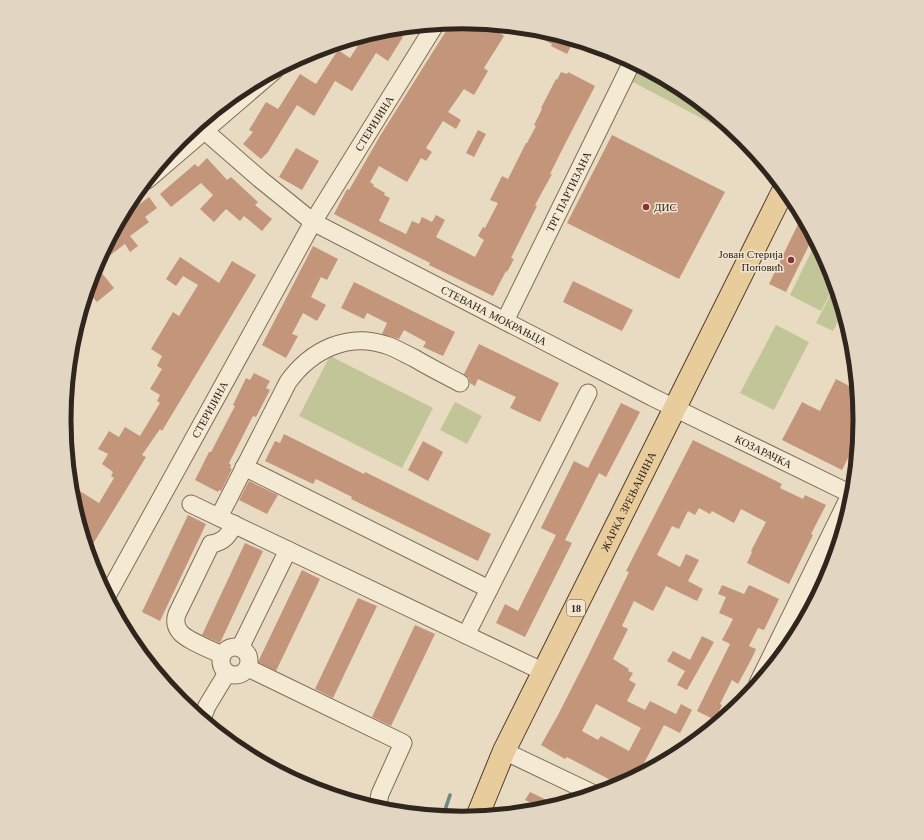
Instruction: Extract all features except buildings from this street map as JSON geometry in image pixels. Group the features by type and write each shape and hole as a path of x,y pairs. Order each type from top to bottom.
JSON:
{"main road":[{"name":"ЖАРКА ЗРЕЊАНИНА","path":"479,810 504,751 781,195"}],"street":[{"name":"СТЕРИЈИНА","path":"110,591 313,222 433,30"},
{"name":"ТРГ ПАРТИЗАНА","path":"505,321 630,67"},
{"path":"169,161 249,93"},
{"path":"205,130 260,179 313,222"},
{"name":"СТЕВАНА МОКРАЊЦА","path":"313,222 675,409"},
{"path":"222,655 184,636 177,628 175,620 212,544 216,544 229,535 226,520 244,467 292,377 304,363 314,355 333,345 355,341 366,341 383,344 397,350 460,383"},
{"path":"466,635 588,393"},
{"name":"КОЗАРАЧКА","path":"675,409 846,490"},
{"path":"244,467 489,588"},
{"path":"191,504 544,672"},
{"path":"768,663 841,515"},
{"path":"240,648 288,550"},
{"path":"230,648 240,648 245,650 249,659 248,668 240,674 231,675 227,673 222,665 222,655 230,648"},
{"path":"248,668 403,743 380,794 378,801"},
{"path":"204,714 207,706 227,673"},
{"path":"504,751 587,790"}],"green space":[{"path":"635,69 658,81 700,110 724,130 629,80"},
{"path":"813,248 831,292 821,311 790,295"},
{"path":"832,293 840,318 833,331 816,323"},
{"path":"776,325 809,342 774,410 740,393"},
{"path":"330,356 433,408 402,468 299,416"},
{"path":"455,402 482,416 467,444 440,430"}],"waterway":[{"path":"445,810 450,795"}],"place":[{"name":"ДИС","path":"646,207"},
{"name":"Јован Стерија Поповић","path":"791,260"}]}
